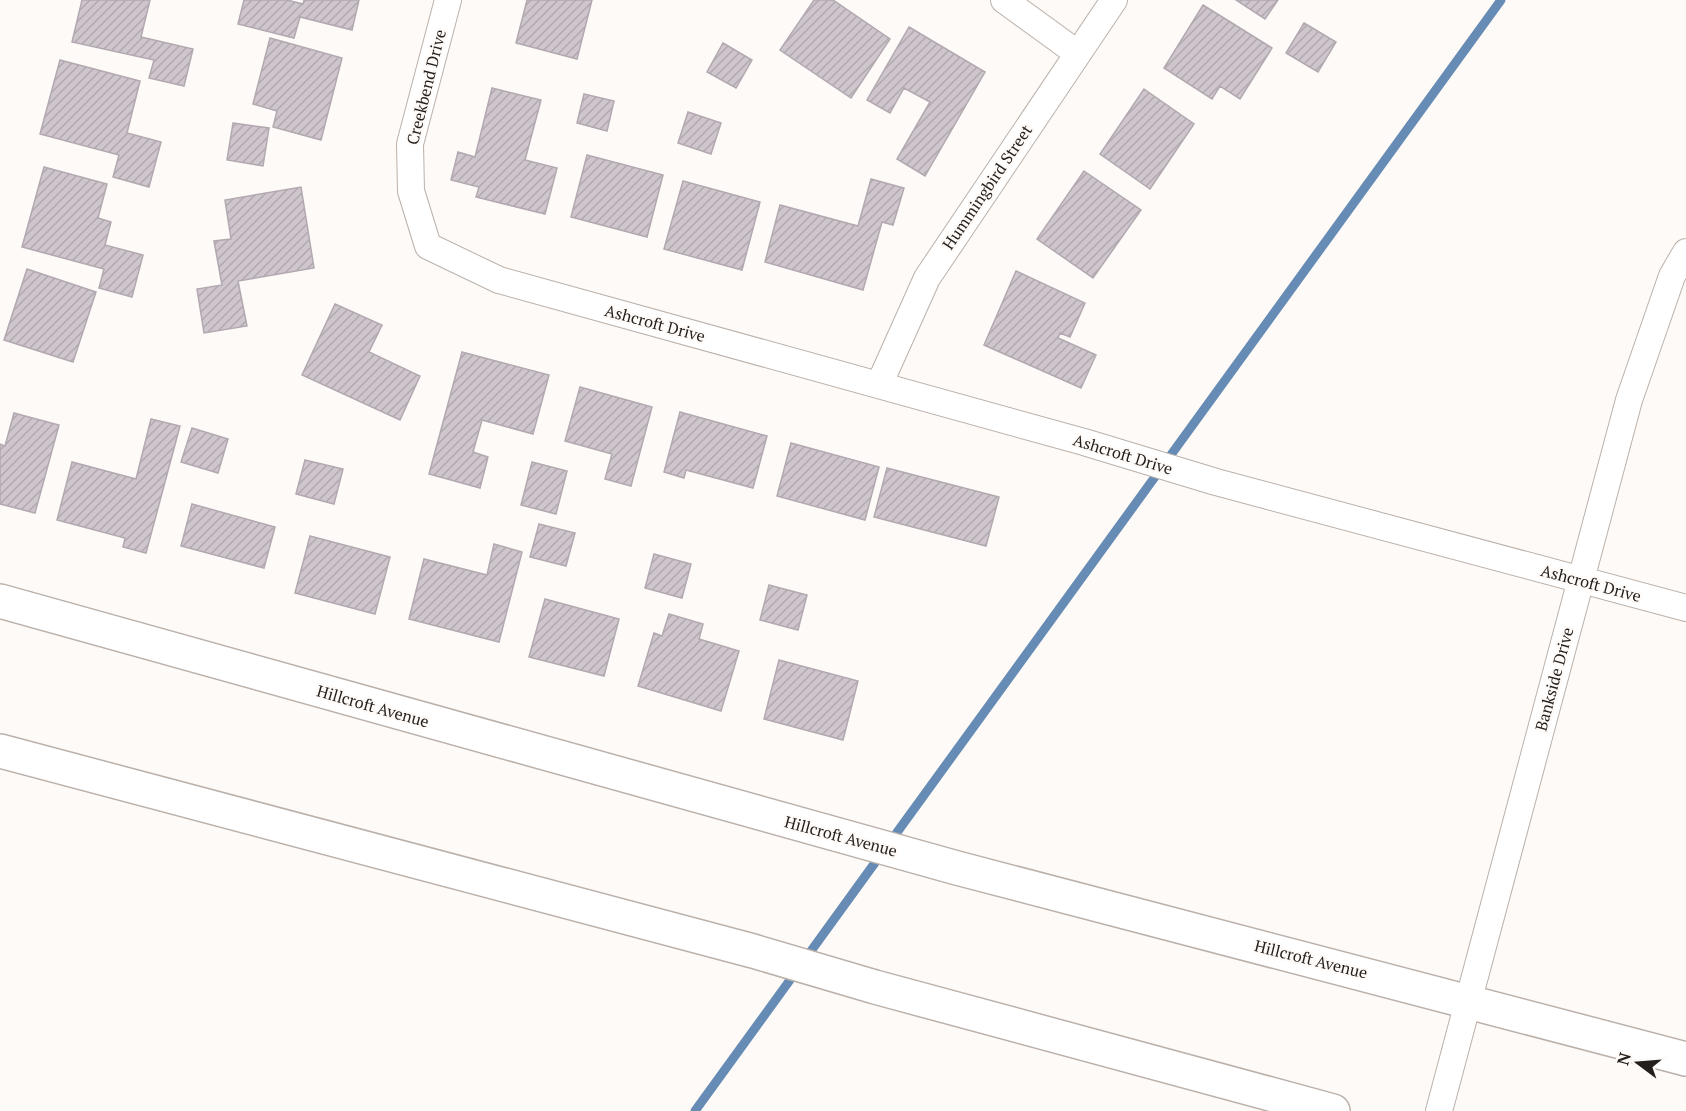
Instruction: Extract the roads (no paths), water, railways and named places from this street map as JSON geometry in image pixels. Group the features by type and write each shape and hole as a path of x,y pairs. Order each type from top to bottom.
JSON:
{"main road":[{"name":"Hillcroft Avenue","path":"0,601 957,868 1468,1000 1686,1059"},
{"path":"0,622 117,634"},
{"path":"0,751 753,951 875,987 1333,1111"}],"street":[{"name":"Creekbend Drive","path":"448,0 410,144 411,191 428,246 499,280 560,297"},
{"path":"1004,0 1077,53"},
{"name":"Hummingbird Street","path":"879,385 927,278 1114,0"},
{"name":"Bankside Drive","path":"1439,1111 1629,400 1672,276 1686,252"},
{"name":"Ashcroft Drive","path":"560,297 1084,442 1216,482 1686,608"}],"waterway":[{"path":"890,842 1501,0"},
{"path":"695,1111 882,853"}]}
